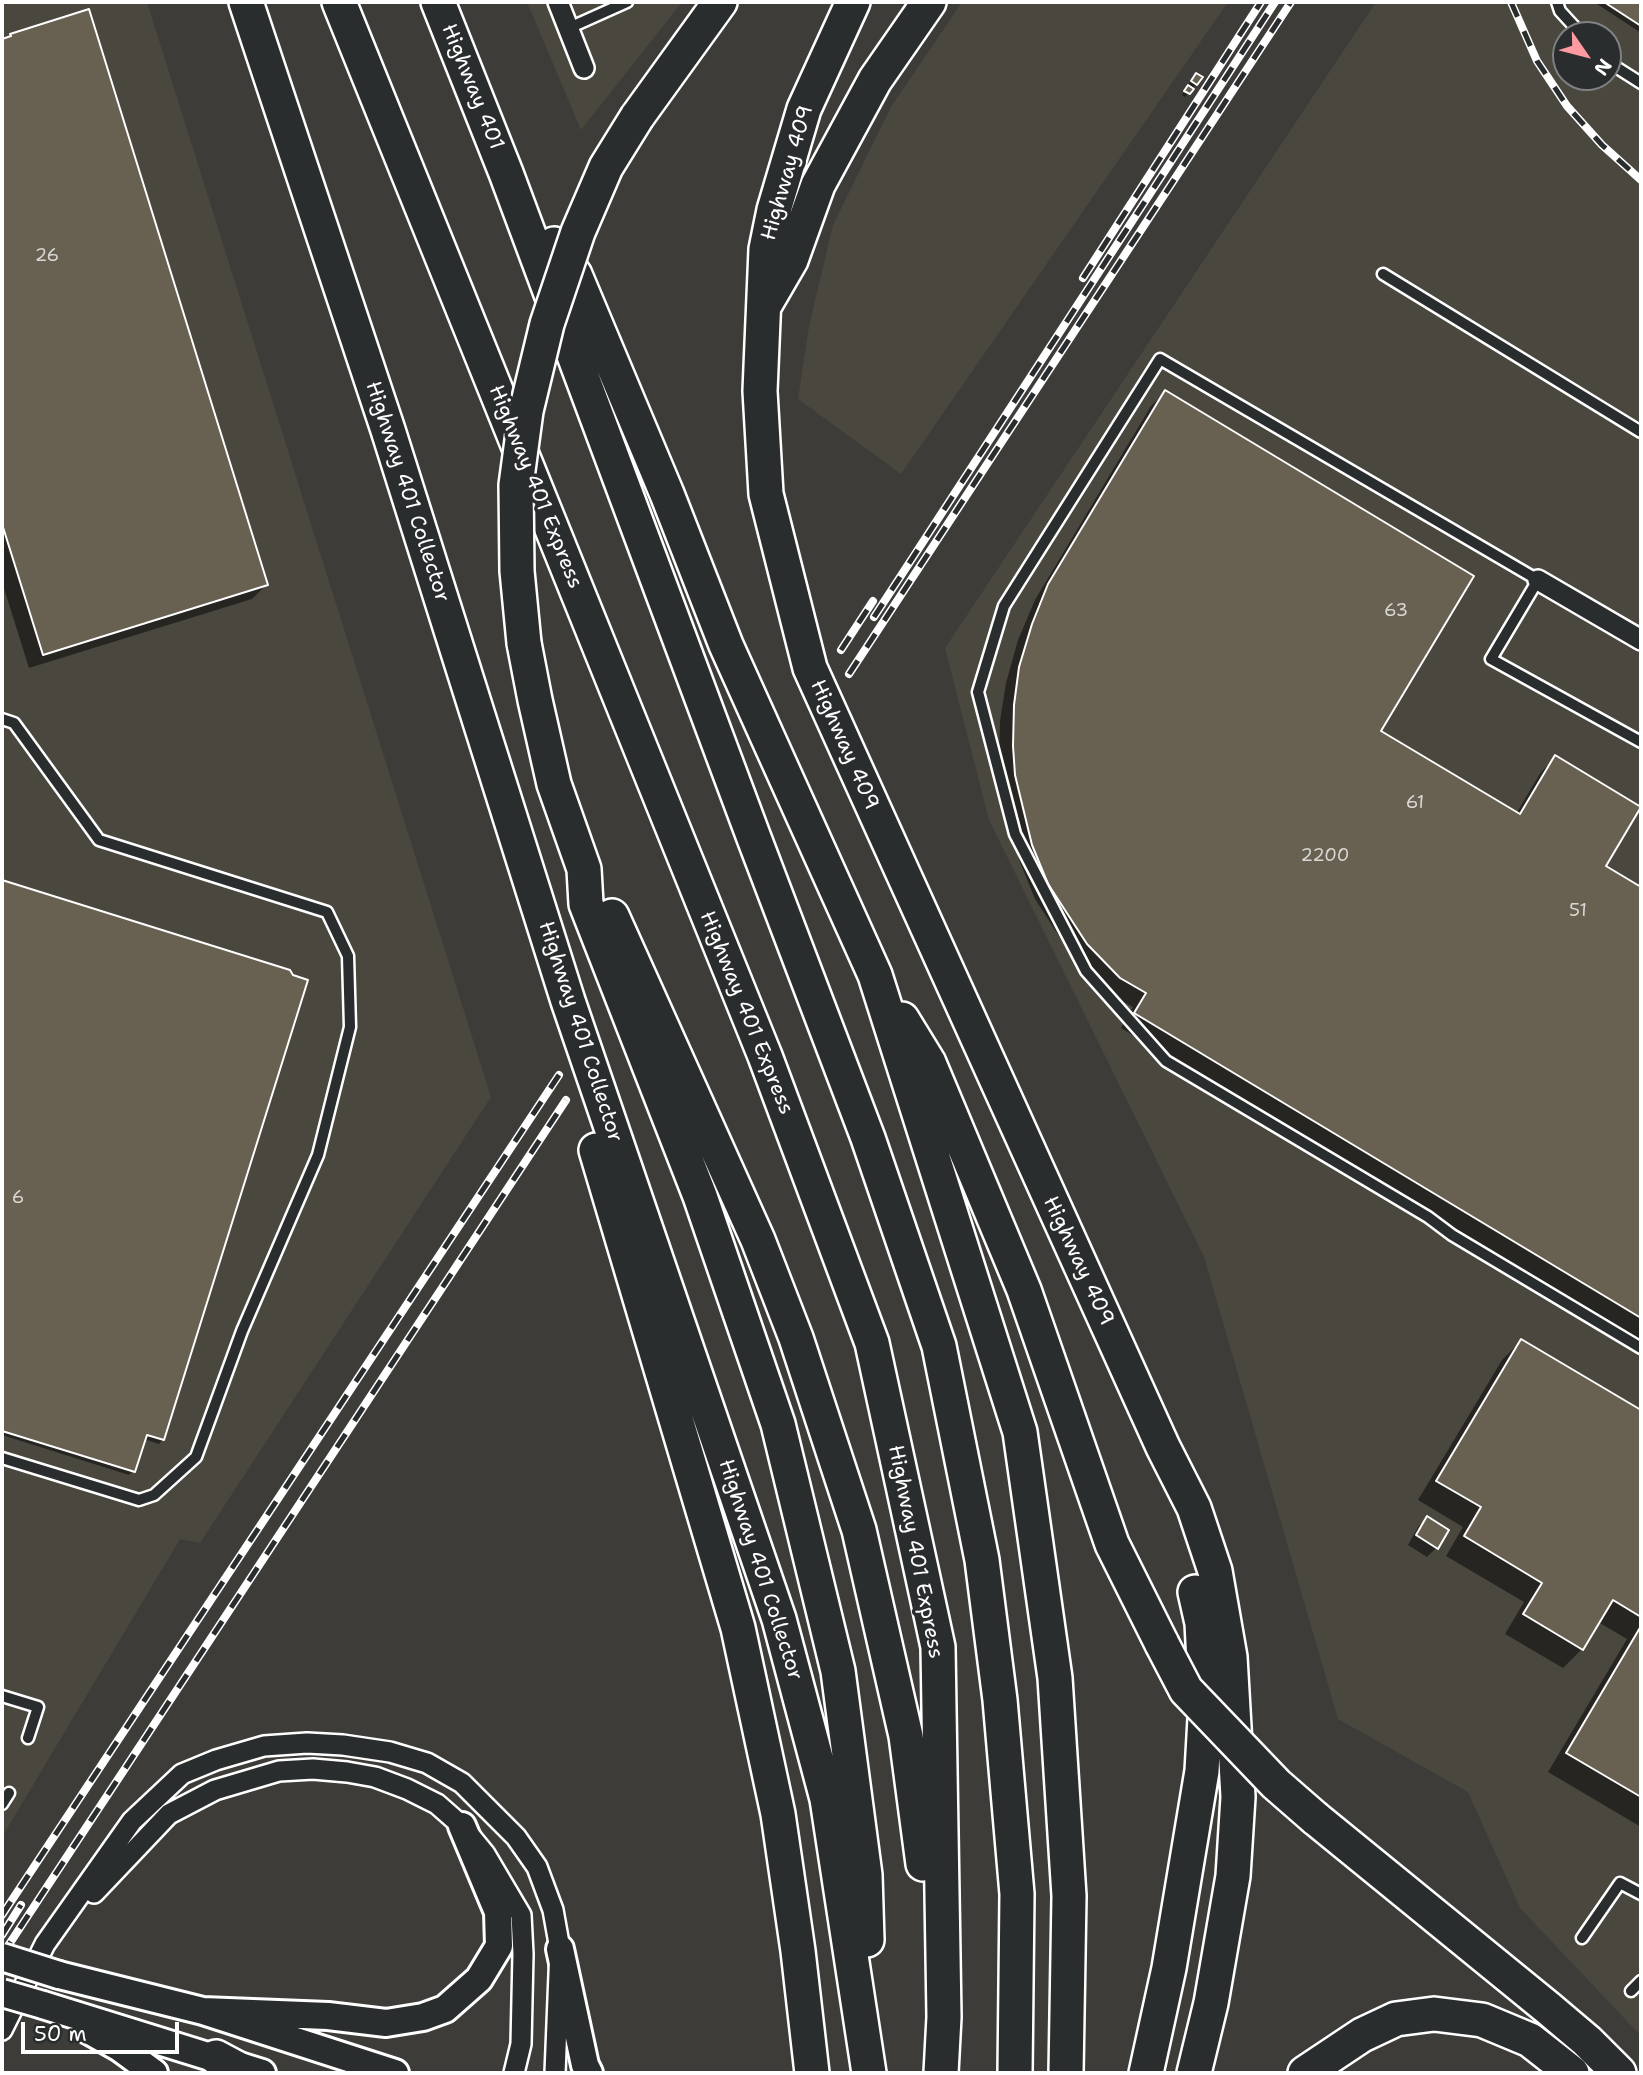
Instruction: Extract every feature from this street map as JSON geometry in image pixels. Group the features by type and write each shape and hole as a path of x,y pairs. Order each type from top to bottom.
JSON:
{"highway":[{"name":"Highway 401 Collector","path":"246,2 388,430 592,1072 779,1619 827,1798 870,2073"},
{"name":"Highway 401 Express","path":"339,2 765,1056 872,1343 938,1647 944,2017 941,2073"},
{"name":"Highway 401","path":"438,2 506,173"},
{"path":"720,2 637,117 606,167 578,232 547,324 526,411 516,485 517,571 524,643 535,700 555,784 584,869 586,904 700,1196 778,1424 838,1671 865,1875 870,2073"},
{"name":"Highway 409","path":"853,2 804,109 769,236 762,308 760,391 766,494 810,668 1163,1447"},
{"path":"762,308 791,260 818,185 875,80 929,2"},
{"path":"506,173 575,275 667,494 726,645 875,975 1020,1432 1055,1678 1069,1896 1066,2073"},
{"path":"506,173 868,1139 939,1346 982,1560 1000,1699 1017,1894 1015,2073"},
{"path":"584,869 602,894 758,1240 796,1338 859,1530 906,1736 944,2017"},
{"path":"875,975 929,1063 1024,1290 1112,1544 1186,1690 1276,1784 1558,2016 1619,2073"},
{"path":"592,1072 589,1126 738,1628 778,1814 812,2073"},
{"path":"1146,2073 1169,1968 1200,1784 1206,1701 1202,1622 1163,1447"},
{"path":"1163,1447 1194,1508 1215,1571 1230,1657 1238,1797 1233,1876 1211,2003 1194,2073"},
{"path":"1305,2073 1362,2035 1396,2020 1434,2014 1482,2020 1530,2040 1572,2073"},
{"path":"216,2057 246,2073"}],"main road":[{"path":"203,2011 328,2017 386,2024 423,2017 445,2009 479,1979 499,1946 498,1912 462,1826"},
{"path":"560,1949 589,2073"},
{"path":"2,1957 59,1975 203,2011 395,2073"},
{"path":"2,1993 262,2073"},
{"path":"43,2005 120,2048 154,2073"}],"street":[{"path":"558,2 584,68"},
{"path":"1538,580 1641,640"},
{"path":"2,2030 45,1944 132,1821 181,1774 264,1746 343,1745 390,1752 426,1763 462,1783 516,1837 537,1867 553,1910 560,1949 555,2073"},
{"path":"45,1944 169,1814 215,1790 279,1771 324,1770 375,1777 407,1788 437,1804 462,1826 485,1854 521,1915 521,2044 513,2073"}],"lane":[{"path":"569,28 626,2"},
{"path":"1557,2 1560,11 1569,21"},
{"path":"1622,71 1641,83"},
{"path":"1383,274 1641,432"},
{"path":"1641,741 1491,659 1538,580 1160,359 1004,606 978,692 1015,834 1086,971 1166,1061 1641,1348"},
{"path":"2,719 14,723 99,840 327,912 348,956 350,1027 318,1155 242,1331 195,1457 154,1495 139,1500 2,1458"},
{"path":"2,1696 38,1707 28,1738"},
{"path":"2,1804 9,1793"},
{"path":"1582,1938 1620,1883 1641,1894"},
{"path":"1631,1991 1641,1981"}],"shaded area":[{"path":"2,2 147,2 491,1097 200,1543 180,1539 2,1837"},
{"path":"527,2 682,2 581,130"},
{"path":"962,2 1228,2 901,474 798,399 809,326 833,225 891,107"},
{"path":"1376,2 1641,2 1641,2036 1520,1908 1468,1792 1338,1719 1204,1257 989,820 945,648"}],"building":[{"path":"1604,2 1641,2 1641,26"},
{"path":"89,9 268,585 43,655 2,524 2,39 11,36 10,34"},
{"path":"1196,73 1203,77 1197,85 1191,81"},
{"path":"1188,85 1194,89 1190,94 1184,91"},
{"path":"1165,390 1474,576 1381,731 1520,814 1555,755 1641,807 1606,866 1641,887 1641,1318 1134,1013 1146,993 1120,978 1087,944 1048,884 1032,845 1015,775 1014,705 1019,667 1048,584"},
{"path":"2,880 290,970 293,975 308,980 164,1440 147,1435 135,1472 2,1431"},
{"path":"1521,1339 1641,1410 1641,1617 1613,1600 1583,1650 1523,1614 1542,1583 1464,1536 1481,1507 1436,1481"},
{"path":"1427,1516 1449,1530 1438,1549 1416,1535"},
{"path":"1641,1626 1641,1797 1566,1753"}],"railway":[{"path":"1083,278 1261,2"},
{"path":"874,617 1275,2"},
{"path":"849,674 1291,2"},
{"path":"1511,2 1537,61 1567,106 1602,145 1641,180"},
{"path":"841,650 873,601"},
{"path":"2,1915 559,1075"},
{"path":"2,1955 566,1100"},
{"path":"2,1935 21,1905"}]}
